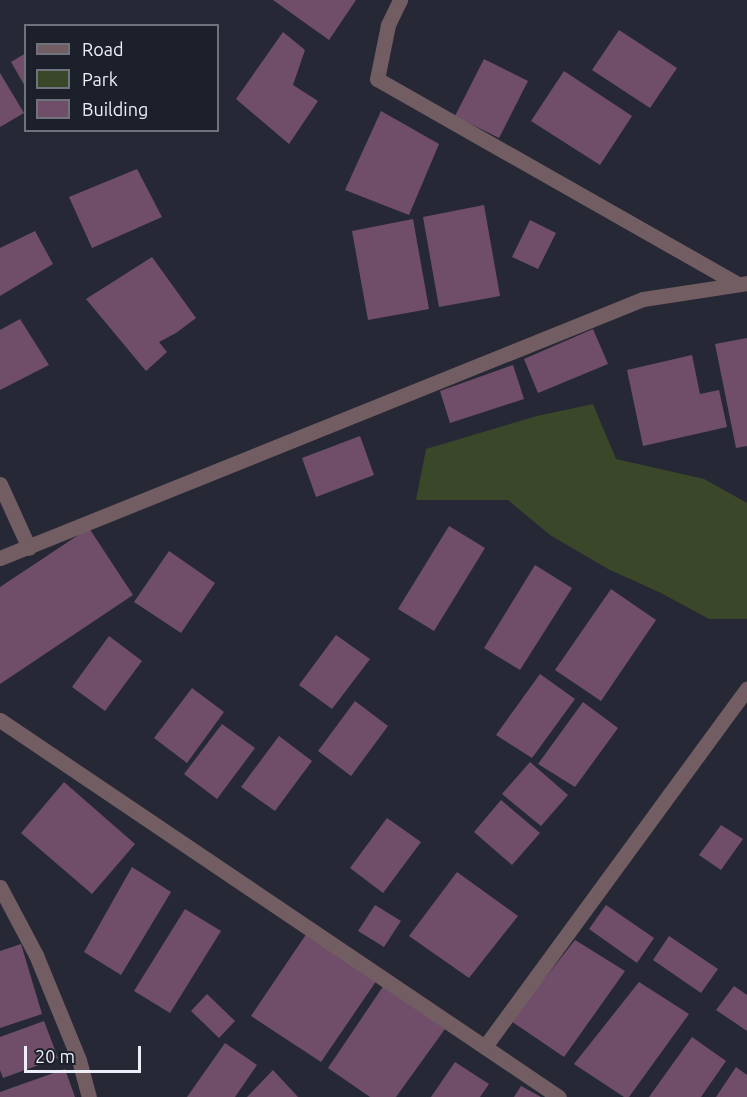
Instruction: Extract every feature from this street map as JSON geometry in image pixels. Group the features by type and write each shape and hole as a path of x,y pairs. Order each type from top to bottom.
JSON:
{"street":[{"path":"400,0 388,25 377,79 743,284"},
{"path":"0,558 643,299 743,284"},
{"path":"0,484 29,548"},
{"path":"486,1046 747,688"},
{"path":"0,720 559,1097"},
{"path":"0,887 36,955 79,1060 89,1097"}],"green space":[{"path":"593,404 616,459 704,479 747,503 747,619 709,619 661,593 608,569 550,535 508,500 416,500 426,449 537,416"}],"building":[{"path":"273,0 356,0 329,40"},
{"path":"619,30 677,68 650,108 592,70"},
{"path":"283,32 305,50 293,85 318,101 289,144 236,99"},
{"path":"24,54 24,85 11,62"},
{"path":"484,59 528,81 499,138 455,116"},
{"path":"564,71 632,116 600,165 531,121"},
{"path":"0,73 24,113 0,127"},
{"path":"381,111 439,144 409,215 345,190"},
{"path":"137,169 162,217 92,248 69,197"},
{"path":"484,205 500,296 439,307 423,217"},
{"path":"413,219 429,309 368,320 352,231"},
{"path":"530,220 556,233 538,269 512,257"},
{"path":"35,231 53,264 0,296 0,248"},
{"path":"152,257 196,318 159,342 167,352 146,371 86,299"},
{"path":"20,319 49,365 0,390 0,330"},
{"path":"593,329 608,364 538,393 524,359"},
{"path":"747,338 747,446 736,448 715,344"},
{"path":"692,355 700,394 719,390 727,427 643,446 627,370"},
{"path":"513,365 524,399 450,423 440,391"},
{"path":"360,436 374,475 316,497 302,458"},
{"path":"449,526 485,548 434,631 398,609"},
{"path":"89,528 133,595 0,684 0,587"},
{"path":"169,551 215,583 181,633 134,602"},
{"path":"535,565 572,588 520,670 484,648"},
{"path":"611,589 656,620 601,701 555,670"},
{"path":"336,635 370,659 332,709 299,685"},
{"path":"109,636 142,661 105,711 72,687"},
{"path":"540,674 575,699 532,758 496,735"},
{"path":"192,688 224,712 187,763 154,738"},
{"path":"355,701 388,726 351,776 318,751"},
{"path":"583,702 618,728 575,787 538,764"},
{"path":"222,724 255,748 217,799 184,774"},
{"path":"279,736 312,761 275,811 241,787"},
{"path":"530,762 568,795 541,826 502,794"},
{"path":"64,782 135,844 92,894 21,833"},
{"path":"501,800 540,833 512,865 474,832"},
{"path":"387,818 421,842 383,893 350,868"},
{"path":"721,825 743,839 721,870 699,855"},
{"path":"132,867 171,892 121,975 84,952"},
{"path":"457,872 518,916 469,978 409,936"},
{"path":"375,905 401,921 384,947 358,931"},
{"path":"606,905 654,938 637,963 589,929"},
{"path":"185,909 221,931 170,1013 134,991"},
{"path":"307,933 377,980 321,1062 251,1016"},
{"path":"669,936 718,969 701,993 653,960"},
{"path":"575,940 625,971 564,1057 511,1021"},
{"path":"21,944 42,1014 0,1028 0,951"},
{"path":"639,982 689,1014 629,1097 624,1097 574,1064"},
{"path":"384,985 445,1029 396,1097 370,1097 328,1068"},
{"path":"734,986 747,995 747,1031 716,1010"},
{"path":"207,994 235,1021 219,1038 191,1011"},
{"path":"44,1021 58,1058 3,1078 0,1070 0,1037"},
{"path":"692,1037 726,1061 701,1097 649,1097"},
{"path":"225,1043 257,1065 235,1097 187,1097"},
{"path":"455,1062 489,1084 480,1097 431,1097"},
{"path":"736,1067 747,1075 747,1097 716,1097"},
{"path":"65,1069 75,1097 0,1097 0,1092"},
{"path":"273,1070 298,1097 247,1097"},
{"path":"521,1086 541,1097 514,1097"}]}
